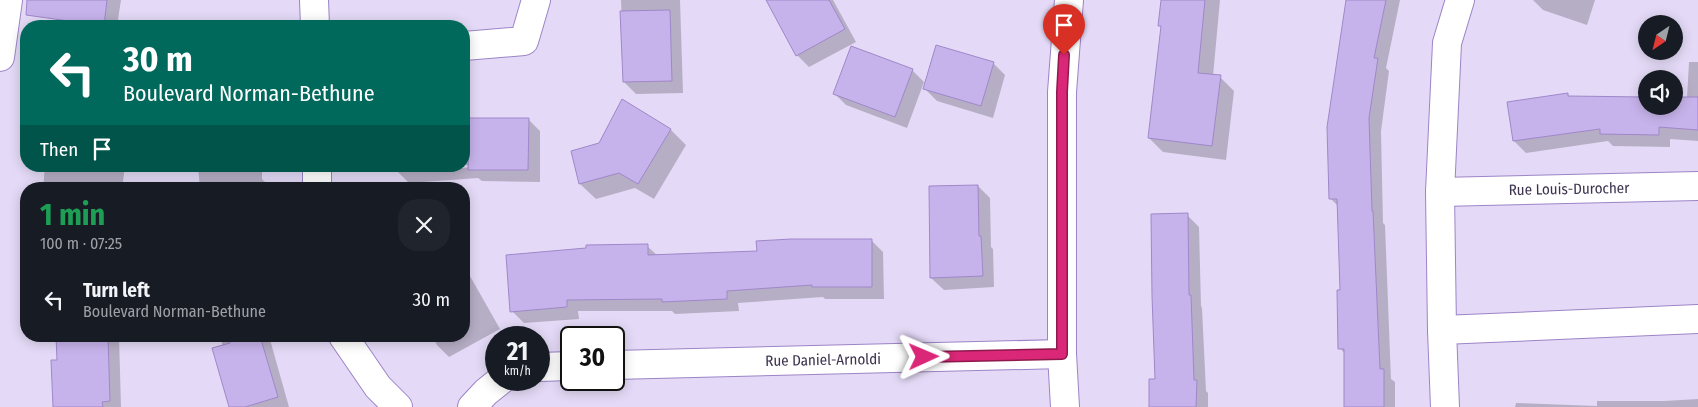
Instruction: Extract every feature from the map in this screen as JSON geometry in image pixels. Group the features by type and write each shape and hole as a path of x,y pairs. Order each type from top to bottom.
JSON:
{"street":[{"path":"0,57 8,0"},
{"path":"314,0 315,20"},
{"path":"470,46 524,41 536,0"},
{"path":"1065,407 1062,354 1062,92 1069,0"},
{"path":"1445,407 1440,192 1447,43 1460,0"},
{"name":"Rue Louis-Durocher","path":"1440,192 1698,186"},
{"path":"1442,330 1698,319"},
{"path":"347,342 378,387 398,407"},
{"name":"Rue Daniel-Arnoldi","path":"625,365 1062,354"},
{"path":"472,407 487,391"}],"building":[{"path":"27,0 107,0 105,20 61,20 26,15"},
{"path":"766,0 829,0 845,29 796,56"},
{"path":"1161,0 1205,0 1198,73 1221,75 1212,146 1148,138 1161,26 1158,26"},
{"path":"1346,0 1386,0 1374,58 1378,58 1369,118 1380,369 1384,369 1384,407 1344,407 1344,349 1338,349 1337,290 1340,290 1337,199 1329,199 1327,127"},
{"path":"670,10 672,81 623,82 620,11"},
{"path":"936,45 994,62 981,106 923,89"},
{"path":"851,46 913,69 895,117 833,94"},
{"path":"1568,93 1568,96 1638,97 1638,115 1683,115 1683,97 1698,97 1698,130 1659,127 1659,135 1600,134 1600,129 1513,141 1507,102"},
{"path":"622,99 671,129 638,184 619,173 579,184 571,151 599,143"},
{"path":"470,118 529,118 528,170 470,170"},
{"path":"978,185 979,236 981,236 983,276 930,278 929,186"},
{"path":"1188,213 1189,295 1191,295 1194,380 1197,380 1196,407 1149,407 1149,379 1155,379 1151,214"},
{"path":"872,239 872,287 812,287 812,285 727,291 727,299 662,302 662,299 567,300 567,307 510,312 506,255 586,248 586,245 648,244 648,255 757,251 756,241"},
{"path":"56,342 108,342 110,401 102,402 103,407 53,407 51,360 57,360"},
{"path":"262,342 278,397 245,407 229,407 212,348 230,343"}],"route":[{"path":"924,357 1062,354 1062,92 1064,55"}]}
